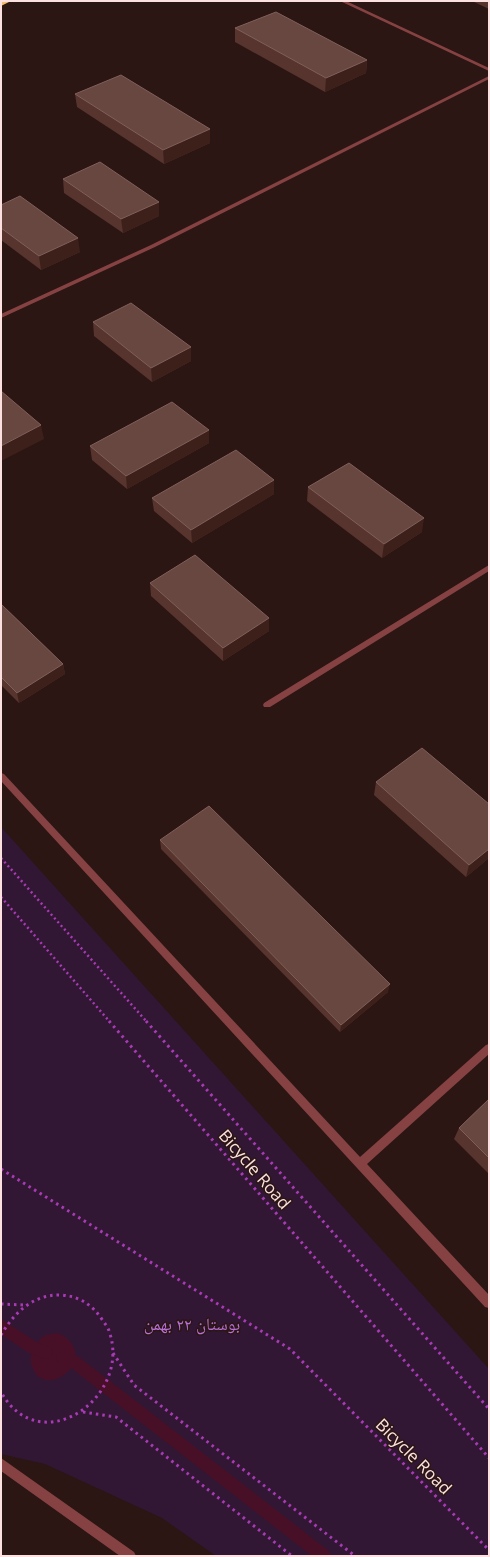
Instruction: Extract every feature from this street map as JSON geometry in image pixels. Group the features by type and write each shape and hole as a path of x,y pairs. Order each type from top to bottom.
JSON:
{"main road":[{"path":"1,4 8,1"}],"lane":[{"path":"342,1 489,70"},
{"path":"1,316 153,246 489,77"},
{"path":"267,706 489,568"},
{"path":"1,776 489,1303"},
{"path":"360,1164 489,1048"},
{"path":"1,1464 130,1556"}],"path":[{"path":"1,858 489,1409"},
{"name":"Bicycle Road","path":"1,897 489,1458"},
{"name":"Bicycle Road","path":"1,1168 290,1349 489,1550"},
{"path":"1,1335 9,1320 25,1305 44,1296 64,1295 83,1300 98,1313 109,1331 112,1352 109,1375 99,1395 83,1412 63,1421 42,1422 22,1416 6,1402 1,1392"},
{"path":"1,1304 25,1305"},
{"path":"112,1352 134,1385 355,1556"},
{"path":"83,1412 116,1418 292,1556"}],"green space":[{"name":"بوستان ۲۲ بهمن","path":"1,827 489,1369 489,1556 216,1556 162,1518 45,1464 1,1454"}],"shaded area":[{"path":"58,1333 71,1343 75,1353 74,1364 67,1372 58,1378 48,1380 38,1376 32,1366 31,1357 33,1349 42,1338 46,1335"}],"building":[{"path":"276,12 367,60 326,78 235,28"},
{"path":"121,75 210,129 163,150 75,94"},
{"path":"100,162 159,202 121,219 63,179"},
{"path":"20,196 78,238 39,256 1,228 1,205"},
{"path":"131,303 191,347 151,368 93,322"},
{"path":"1,391 41,425 1,446"},
{"path":"172,402 209,430 126,476 90,446"},
{"path":"236,450 274,480 191,530 152,498"},
{"path":"349,463 424,518 384,544 308,487"},
{"path":"195,555 269,618 223,648 150,583"},
{"path":"1,604 63,664 17,693 1,677"},
{"path":"422,748 489,804 489,849 469,865 376,782"},
{"path":"209,806 390,984 341,1025 160,840"},
{"path":"489,1099 489,1158 459,1128"}],"waterway":[{"path":"1,1326 34,1348 46,1352"},
{"path":"63,1358 74,1362 324,1556"}]}
